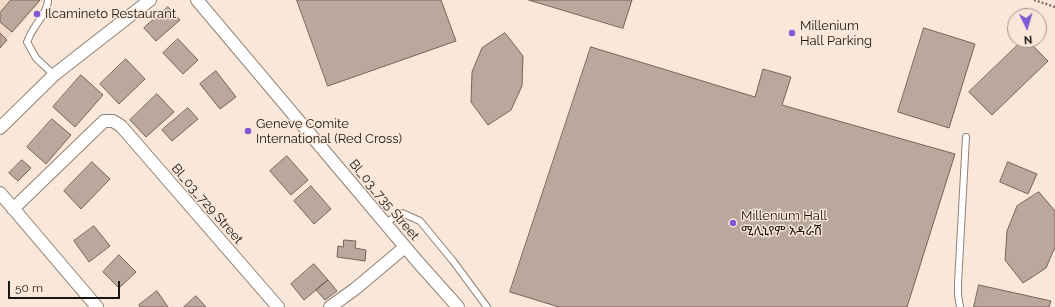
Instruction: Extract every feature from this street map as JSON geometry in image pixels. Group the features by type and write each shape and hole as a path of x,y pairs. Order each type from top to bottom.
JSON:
{"street":[{"path":"0,128 54,75 150,0"},
{"name":"Bl_03_735 Street","path":"197,0 405,247 458,307"},
{"name":"Bl_03_729 Street","path":"13,209 104,121 113,121 121,126 278,307"},
{"path":"0,193 97,307"},
{"path":"330,307 405,247"}],"lane":[{"path":"48,0 48,4 41,18 32,31 27,42 36,58 54,75"},
{"path":"960,307 958,283 966,137"},
{"path":"385,223 402,214 420,221 453,261 487,307"}],"path":[{"path":"1034,0 1055,7"}],"shaded area":[{"path":"0,0 43,0 0,47"}],"building":[{"path":"11,0 40,0 12,32 0,22 0,13"},
{"path":"297,0 441,0 456,41 328,86"},
{"path":"529,0 632,0 623,28"},
{"path":"168,7 180,20 156,41 144,28"},
{"path":"924,28 975,44 949,128 898,112"},
{"path":"0,33 7,40 0,48"},
{"path":"505,33 523,56 522,86 511,110 488,125 471,102 472,72 482,48"},
{"path":"178,39 198,60 183,74 163,53"},
{"name":"Millenium Hall ሚሊኒየም አዳራሽ","path":"591,47 755,97 763,69 791,77 782,105 955,154 907,307 559,307 510,292"},
{"path":"1015,48 1035,48 1048,61 992,115 969,92"},
{"path":"126,59 145,79 119,104 100,84"},
{"path":"216,71 236,97 220,109 200,84"},
{"path":"81,75 103,95 75,127 53,107"},
{"path":"157,94 174,112 146,137 130,120"},
{"path":"188,108 198,119 172,141 162,130"},
{"path":"52,119 71,135 46,164 27,147"},
{"path":"287,156 308,180 291,195 270,171"},
{"path":"22,160 31,168 18,181 9,173"},
{"path":"92,162 110,179 81,209 64,191"},
{"path":"1008,162 1037,174 1028,194 1000,182"},
{"path":"311,186 331,209 314,224 294,201"},
{"path":"1039,192 1055,211 1055,247 1046,268 1023,283 1005,260 1007,231 1017,206"},
{"path":"94,226 110,246 89,262 74,241"},
{"path":"344,240 356,241 355,248 366,250 365,261 337,257 338,246 343,247"},
{"path":"119,255 136,272 119,288 103,272"},
{"path":"314,264 328,280 304,300 291,284"},
{"path":"328,280 337,291 325,300 316,290"},
{"path":"979,285 1051,301 1049,307 974,307"},
{"path":"157,291 168,307 140,307 139,305"},
{"path":"196,296 206,307 184,307"}],"place":[{"name":"Ilcamineto Restaurant","path":"37,14"},
{"name":"Millenium Hall Parking","path":"792,33"},
{"name":"Geneve Comite International (Red Cross)","path":"248,131"},
{"name":"Millenium Hall ሚሊኒየም አዳራሽ","path":"733,223"}]}
